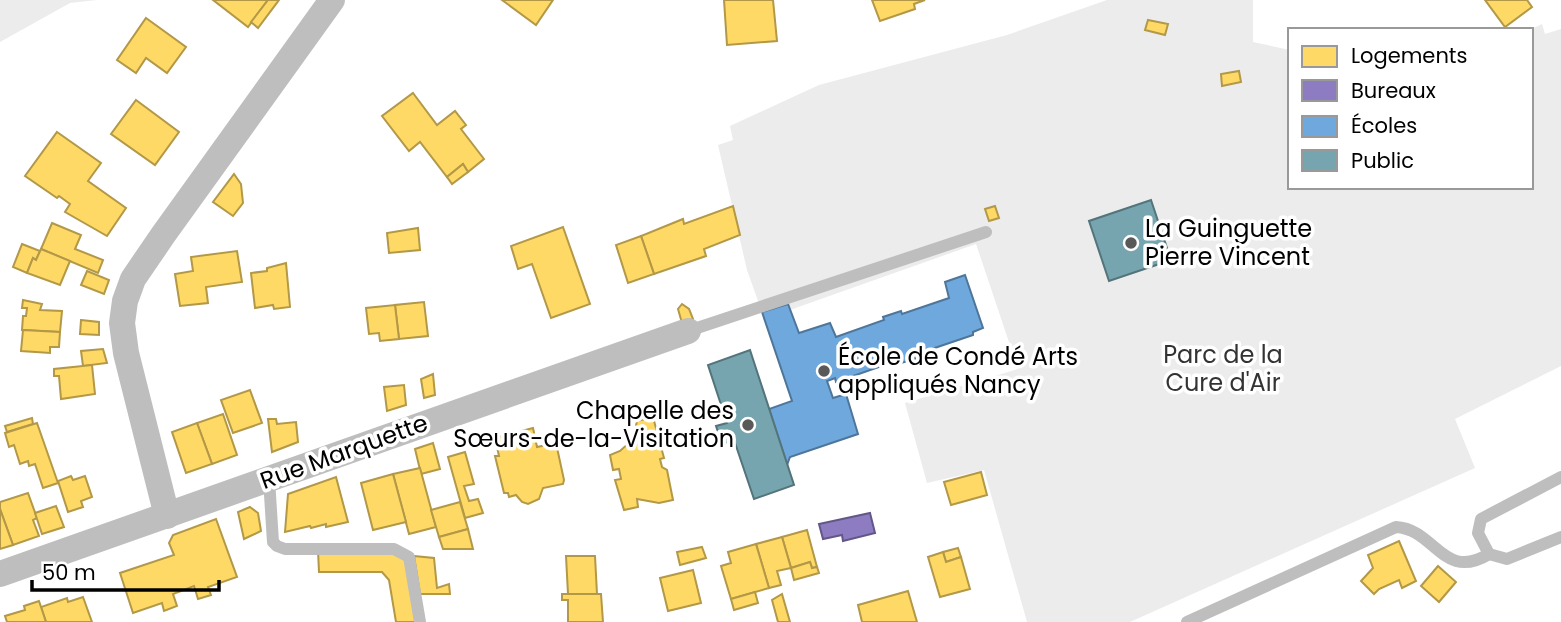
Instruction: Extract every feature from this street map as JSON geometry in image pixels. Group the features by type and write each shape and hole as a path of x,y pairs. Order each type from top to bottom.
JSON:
{"street":[{"path":"167,516 126,353 122,323 128,292 150,253 332,0"},
{"name":"Rue Marquette","path":"0,574 688,331"}],"lane":[{"path":"688,331 986,232"},
{"path":"1489,554 1478,533 1482,519 1561,477"},
{"path":"269,479 273,542 277,546 285,549 394,549 404,553 409,557 420,622"},
{"path":"1187,622 1396,527 1407,527 1453,562 1465,564 1489,554 1507,559 1561,537"}],"green space":[{"path":"0,0 97,0 70,3 0,42"},
{"name":"Parc de la Cure d'Air","path":"1107,0 1253,0 1253,42 1288,50 1288,189 1533,189 1533,28 1542,24 1545,34 1561,29 1561,366 1455,419 1475,468 1130,622 1027,622 984,470 927,483 905,403 1018,369 976,244 790,310 788,304 762,312 747,270 718,145 733,140 730,126 819,85 1007,35"}],"building: Logements":[{"path":"213,0 268,0 248,27"},
{"path":"268,0 279,0 258,28 251,22"},
{"path":"502,0 553,0 536,25"},
{"path":"724,0 773,0 777,41 727,45"},
{"path":"872,0 925,0 914,4 915,9 880,21"},
{"path":"1485,0 1527,0 1532,7 1505,27"},
{"path":"146,18 186,47 167,73 146,58 136,73 117,60"},
{"path":"1148,20 1168,24 1165,35 1145,30"},
{"path":"1239,71 1241,82 1222,86 1221,74"},
{"path":"413,93 437,125 455,111 466,125 461,129 484,159 468,172 463,164 447,177 420,142 409,151 382,116"},
{"path":"136,100 179,132 155,165 111,134"},
{"path":"57,132 101,163 88,181 126,208 107,236 65,212 70,204 25,176"},
{"path":"463,164 468,172 452,184 447,177"},
{"path":"234,174 241,184 243,203 233,216 213,202"},
{"path":"733,206 740,235 704,249 706,256 654,274 641,236 683,219 684,224"},
{"path":"995,206 999,218 989,221 985,209"},
{"path":"52,223 81,235 75,249 103,260 98,273 41,249"},
{"path":"563,227 590,304 551,318 532,264 518,269 511,246"},
{"path":"418,228 420,250 389,253 387,233"},
{"path":"641,236 654,274 628,283 616,245"},
{"path":"22,244 40,251 36,260 33,258 27,273 13,267"},
{"path":"41,249 70,261 60,285 27,273 33,258 36,260"},
{"path":"237,251 242,282 206,287 208,303 180,306 175,274 193,271 191,257"},
{"path":"286,263 290,307 274,309 273,305 255,308 251,273 267,271 267,268"},
{"path":"87,271 109,280 104,294 81,285"},
{"path":"23,300 42,304 40,310 62,311 60,332 22,330 23,316 26,316 27,308 22,308"},
{"path":"424,302 428,336 399,339 395,305"},
{"path":"682,304 689,309 693,319 682,323 678,309"},
{"path":"395,305 399,339 380,341 379,333 369,334 366,308"},
{"path":"81,320 99,322 99,335 80,334"},
{"path":"23,330 60,332 59,347 50,347 50,353 21,351"},
{"path":"103,349 107,363 83,366 81,351"},
{"path":"92,365 95,394 61,399 59,376 54,376 54,369"},
{"path":"433,374 435,395 424,398 421,379"},
{"path":"404,385 406,405 387,411 384,387"},
{"path":"250,390 262,423 233,433 221,400"},
{"path":"223,414 237,455 212,464 197,423"},
{"path":"653,417 664,458 660,459 662,467 667,470 673,500 659,503 637,499 638,507 624,510 615,480 621,479 619,469 613,470 610,455 629,443 637,421"},
{"path":"32,418 33,424 7,432 5,426"},
{"path":"268,419 276,419 277,424 296,422 298,442 272,452"},
{"path":"37,423 58,483 43,488 35,464 29,466 28,461 20,464 14,445 9,447 5,433"},
{"path":"197,423 212,464 186,473 172,432"},
{"path":"533,428 537,447 556,443 564,480 563,484 543,488 539,499 528,504 516,495 509,497 508,493 504,493 495,456 499,456 495,438"},
{"path":"433,443 440,469 421,474 415,449"},
{"path":"465,452 474,484 464,486 469,501 478,499 483,513 465,518 448,457"},
{"path":"420,468 436,527 409,534 393,474"},
{"path":"981,472 987,495 951,505 944,482"},
{"path":"393,474 406,522 373,530 361,483"},
{"path":"71,476 73,480 85,476 92,497 81,501 83,507 68,512 58,481"},
{"path":"336,477 348,522 285,532 288,494"},
{"path":"28,493 37,518 33,520 39,536 13,545 0,502"},
{"path":"460,502 468,529 439,537 431,510"},
{"path":"56,506 64,527 42,534 35,513"},
{"path":"250,507 258,513 261,531 244,539 238,512"},
{"path":"0,509 13,545 0,549"},
{"path":"216,519 237,577 208,587 211,595 198,599 194,586 173,594 177,606 164,611 162,603 133,613 120,573 174,555 169,543 173,535"},
{"path":"468,529 473,549 443,549 439,537"},
{"path":"807,530 817,567 812,568 810,562 791,568 782,537"},
{"path":"782,537 791,568 777,571 781,585 769,588 756,544"},
{"path":"1399,541 1416,581 1402,588 1399,580 1374,594 1361,581 1373,568 1368,555"},
{"path":"756,544 769,588 731,599 721,566 731,563 728,552"},
{"path":"702,547 706,558 680,565 677,552"},
{"path":"958,548 961,557 946,562 943,552"},
{"path":"318,551 397,551 407,561 418,622 396,622 389,580 382,572 319,572"},
{"path":"943,552 946,562 961,557 970,589 940,597 928,557"},
{"path":"414,556 434,558 437,588 449,584 450,594 420,594"},
{"path":"566,556 595,556 597,594 568,594"},
{"path":"810,562 812,568 817,567 819,573 794,580 791,568"},
{"path":"1438,566 1456,582 1439,602 1421,586"},
{"path":"693,570 701,603 668,611 660,578"},
{"path":"908,591 917,622 862,622 858,605"},
{"path":"755,592 758,603 734,610 731,599"},
{"path":"562,594 601,594 603,622 568,622 568,600 562,600"},
{"path":"782,594 790,622 778,622 772,600"},
{"path":"83,597 92,622 46,622 41,607 67,598 68,602"},
{"path":"39,601 46,622 7,622 5,616 25,610 24,606"}],"building: Bureaux":[{"path":"870,513 875,533 843,541 842,535 823,539 819,524"}],"building: Écoles":[{"name":"École de Condé Arts appliqués Nancy","path":"965,275 983,328 973,332 973,335 914,355 915,359 897,364 896,361 836,382 835,378 827,381 833,398 846,394 858,434 790,457 787,465 769,409 792,401 762,312 788,304 799,333 830,323 836,337 884,320 883,317 901,311 902,314 949,298 945,282"}],"building: Public":[{"name":"La Guinguette Pierre Vincent","path":"1151,200 1171,260 1109,281 1089,221"},
{"name":"Chapelle des Sœurs-de-la-Visitation","path":"750,350 794,485 754,499 734,440 722,444 716,426 727,423 708,365"}],"place":[{"name":"La Guinguette Pierre Vincent","path":"1131,243"},
{"name":"École de Condé Arts appliqués Nancy","path":"824,371"},
{"name":"Chapelle des Sœurs-de-la-Visitation","path":"748,425"}]}
